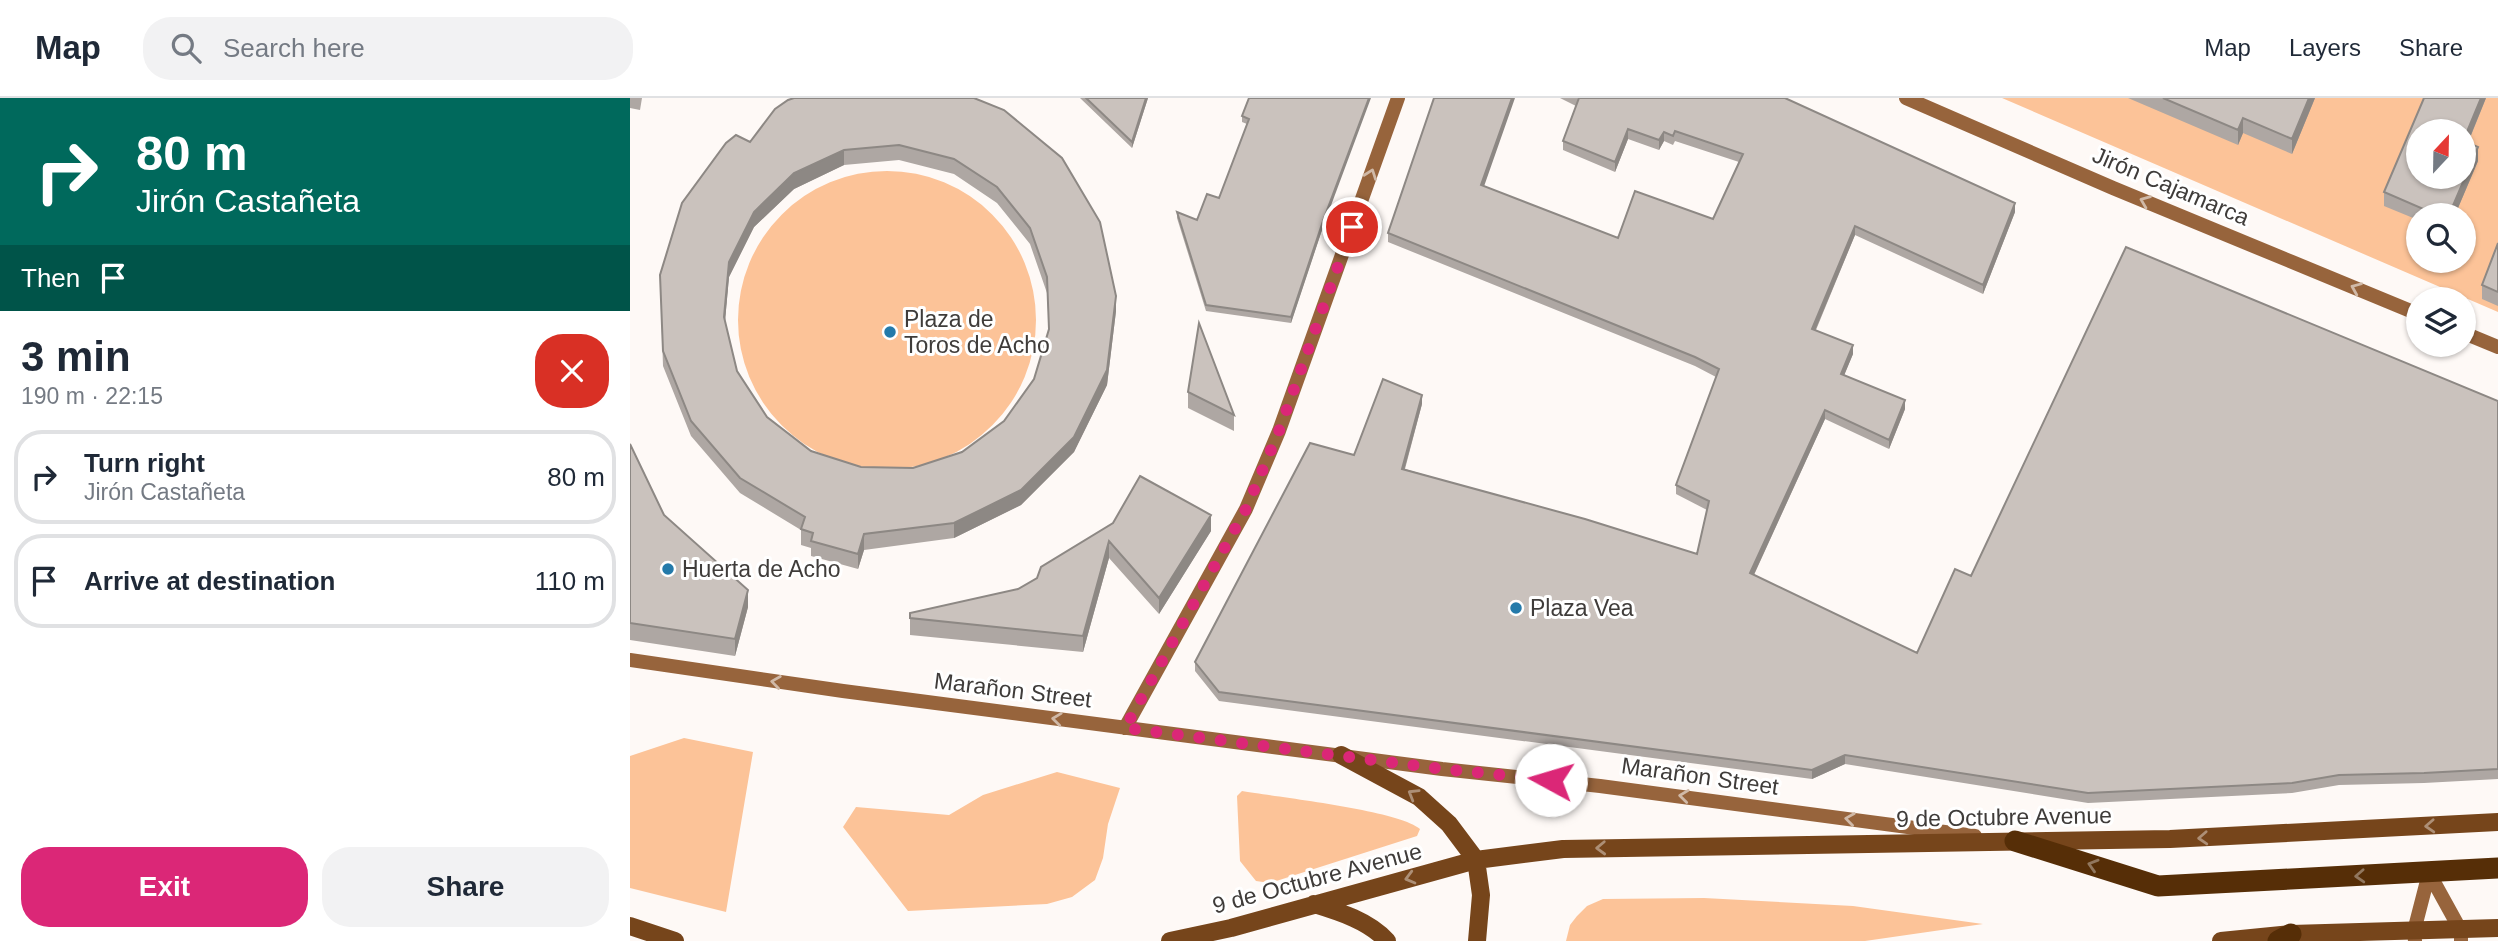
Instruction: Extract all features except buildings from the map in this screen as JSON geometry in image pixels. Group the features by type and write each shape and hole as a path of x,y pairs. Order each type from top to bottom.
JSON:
{"highway":[{"path":"2015,841 2158,886 2498,868"}],"main road":[{"path":"1341,755 1419,797 1449,824 1476,860 1480,895 1477,941"},
{"name":"9 de Octubre Avenue","path":"1170,941 1231,928 1476,860 1540,852 1588,848 2170,839 2498,822"},
{"path":"1314,904 1340,912 1369,926 1387,941"},
{"path":"630,926 675,941"},
{"path":"2221,941 2461,936 2498,928"}],"street":[{"path":"1125,728 1246,509 1279,431 1398,98"},
{"name":"Jirón Cajamarca","path":"1906,98 2113,188 2406,309"},
{"path":"2476,338 2498,347"},
{"name":"Marañon Street","path":"630,660 1125,728 1669,794 2015,841"},
{"path":"2428,873 2461,936"},
{"path":"2414,936 2428,873"}],"shaded area":[{"path":"2002,98 2498,98 2498,312 2476,303 2476,287 2440,287 2408,273 2476,273 2476,203 2406,203 2406,272"},
{"path":"887,171 930,177 957,188 982,205 1002,225 1025,263 1033,291 1036,320 1030,363 1019,390 1002,415 982,435 944,458 916,466 887,469 844,463 817,452 792,435 772,415 749,377 741,349 738,320 744,277 755,250 772,225 792,205 830,182 858,174"},
{"path":"684,738 753,752 726,912 630,888 630,756"},
{"path":"1057,772 1120,788 1108,824 1103,858 1095,880 1072,897 1047,904 908,911 843,827 856,807 949,815 983,795"},
{"path":"1242,791 1363,810 1407,822 1420,829 1417,836 1270,883 1256,881 1240,861 1237,796"},
{"path":"1704,898 1853,906 1983,924 1865,941 1566,941 1570,925 1577,916 1587,906 1603,899"}],"place":[{"name":"Plaza de Toros de Acho","path":"890,332"},
{"name":"Huerta de Acho","path":"668,569"},
{"name":"Plaza Vea","path":"1516,608"}],"route":[{"path":"1352,227 1279,431 1246,509 1125,728 1442,769 1551,780"}]}
